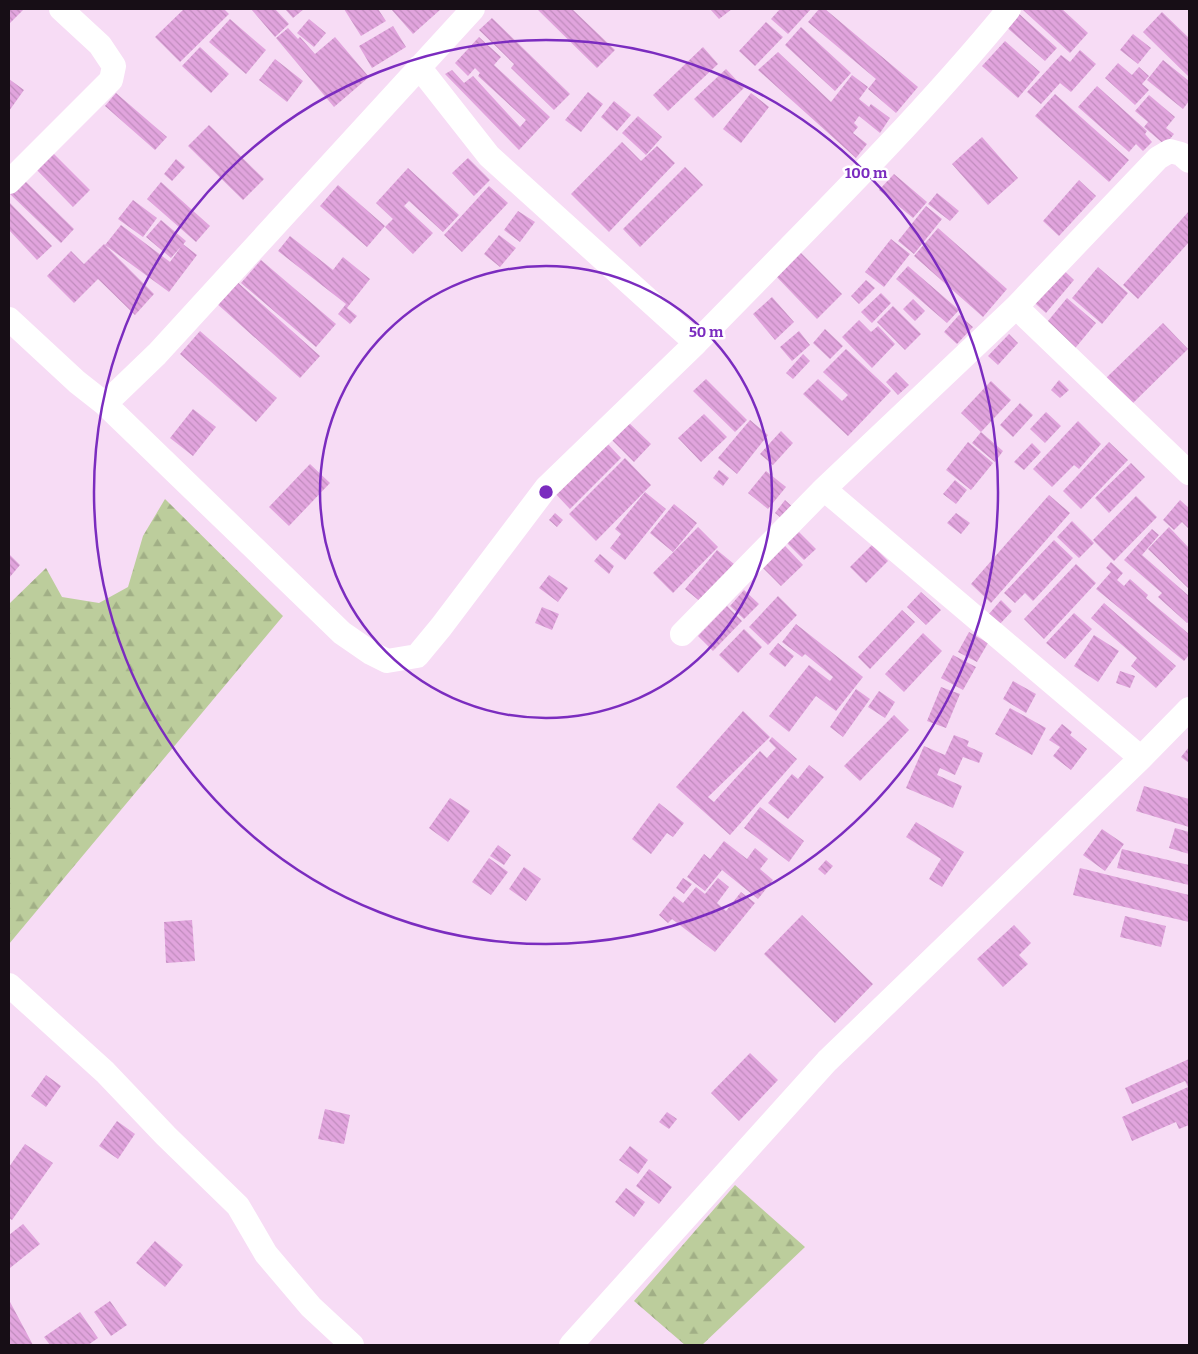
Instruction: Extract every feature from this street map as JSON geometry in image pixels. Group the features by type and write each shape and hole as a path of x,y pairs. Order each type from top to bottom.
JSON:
{"street":[{"path":"9,182 111,80 114,66 100,45 61,9"},
{"path":"105,404 164,346 473,9"},
{"path":"9,319 77,382 105,404 342,633 371,653 387,661 417,656 546,488 696,343 887,147 962,66 1009,9"},
{"path":"419,67 489,156 696,343"},
{"path":"682,634 824,489 1016,307 1158,158 1170,151 1180,154 1189,161"},
{"path":"1016,307 1189,473"},
{"path":"824,489 1141,758"},
{"path":"571,1345 827,1061 1141,758 1189,709"},
{"path":"9,985 105,1072 166,1136 238,1206 266,1254 311,1307 352,1345"}],"green space":[{"path":"165,499 283,616 9,944 9,604 46,568 62,597 99,603 128,587 143,536"},
{"path":"735,1185 805,1247 702,1345 685,1345 634,1301"}],"building":[{"path":"9,9 24,9 9,24"},
{"path":"184,9 224,9 229,14 180,62 155,37"},
{"path":"251,9 275,9 289,24 275,37"},
{"path":"285,9 304,9 293,18"},
{"path":"344,9 378,9 386,21 361,36"},
{"path":"391,9 441,9 413,34"},
{"path":"537,9 572,9 615,50 597,68"},
{"path":"710,9 732,9 719,19"},
{"path":"780,9 811,9 788,34 771,19"},
{"path":"819,9 825,9 918,87 896,113 868,89 876,79 808,22"},
{"path":"1022,9 1062,9 1088,33 1070,53"},
{"path":"1017,12 1057,48 1045,61 1004,25"},
{"path":"1162,12 1189,38 1189,77 1143,32"},
{"path":"492,18 570,94 554,110 511,68 514,64 479,30"},
{"path":"230,19 266,50 246,74 209,42"},
{"path":"309,19 326,33 314,47 297,33"},
{"path":"766,22 783,37 755,66 739,51"},
{"path":"393,26 406,47 372,68 359,46"},
{"path":"801,27 851,73 835,91 785,45"},
{"path":"288,28 298,39 300,37 315,54 335,37 369,77 334,107 276,38"},
{"path":"1133,34 1151,48 1138,64 1120,50"},
{"path":"479,37 501,57 494,65 550,117 519,150 445,74 452,70 464,83 473,76 520,127 526,120 478,76 480,73 475,68 468,76 455,63"},
{"path":"1005,41 1040,72 1018,98 982,66"},
{"path":"200,47 229,74 211,93 182,66"},
{"path":"703,47 718,64 668,111 653,95"},
{"path":"1080,50 1096,64 1071,92 1060,83 1041,104 1027,92 1061,55 1070,62"},
{"path":"778,52 831,102 852,75 868,87 859,99 869,107 871,104 890,118 880,133 859,116 854,123 858,127 853,133 867,144 856,158 758,70"},
{"path":"275,59 303,81 287,102 259,80"},
{"path":"1163,60 1189,81 1189,101 1183,109 1147,80"},
{"path":"1118,63 1132,75 1139,67 1149,76 1142,84 1149,90 1135,105 1105,78"},
{"path":"726,69 744,88 713,118 694,99"},
{"path":"9,79 24,90 9,111"},
{"path":"1097,86 1147,131 1145,134 1152,142 1143,151 1136,144 1129,152 1078,107"},
{"path":"588,92 603,104 581,132 565,120"},
{"path":"116,93 167,137 155,150 105,106"},
{"path":"751,93 769,107 741,143 723,129"},
{"path":"1055,94 1129,160 1109,182 1035,116"},
{"path":"1149,95 1175,117 1166,128 1174,134 1165,145 1144,127 1148,122 1135,111"},
{"path":"614,101 631,115 617,131 601,117"},
{"path":"638,116 662,137 646,155 622,133"},
{"path":"209,125 264,179 243,200 188,146"},
{"path":"982,137 1018,178 988,205 952,164"},
{"path":"622,142 641,161 657,146 675,163 609,232 571,194"},
{"path":"50,150 90,190 73,207 34,167"},
{"path":"468,158 490,180 474,196 452,173"},
{"path":"176,159 185,167 172,181 164,174"},
{"path":"685,167 703,185 640,247 623,229"},
{"path":"408,168 459,215 443,232 409,201 404,206 433,233 413,254 385,227 393,219 376,203"},
{"path":"894,174 927,202 913,218 879,190"},
{"path":"24,180 74,229 61,243 10,194"},
{"path":"1079,180 1096,196 1059,236 1043,221"},
{"path":"161,182 210,226 196,242 147,199"},
{"path":"338,185 385,226 367,247 320,206"},
{"path":"489,186 508,203 462,252 444,235"},
{"path":"937,193 959,211 950,221 928,204"},
{"path":"133,200 157,218 143,237 118,219"},
{"path":"9,202 52,246 37,260 9,230"},
{"path":"926,206 942,219 914,254 898,241"},
{"path":"518,211 535,222 520,242 504,230"},
{"path":"1189,211 1189,242 1138,299 1123,285"},
{"path":"161,220 186,241 171,258 146,237"},
{"path":"121,225 170,262 183,244 197,255 169,292 105,245"},
{"path":"938,228 1007,289 983,317 914,256"},
{"path":"499,235 516,248 500,267 484,254"},
{"path":"290,236 333,270 343,257 370,279 347,308 357,316 350,324 338,314 346,304 278,251"},
{"path":"891,239 910,254 884,287 865,272"},
{"path":"104,244 154,294 135,315 98,279 74,303 47,276 71,251 84,264"},
{"path":"795,247 842,294 817,319 771,271"},
{"path":"261,260 336,324 316,347 241,283"},
{"path":"1057,264 1074,280 1046,313 1028,297"},
{"path":"908,266 959,310 947,323 896,279"},
{"path":"1098,267 1128,293 1102,324 1072,298"},
{"path":"235,280 320,356 300,378 215,302"},
{"path":"866,280 875,288 859,304 851,296"},
{"path":"881,293 891,303 872,323 861,312"},
{"path":"772,297 794,322 775,340 753,314"},
{"path":"1067,298 1096,323 1072,352 1043,327"},
{"path":"913,299 925,311 915,321 903,309"},
{"path":"893,306 921,334 905,350 877,322"},
{"path":"959,315 973,327 957,344 944,332"},
{"path":"859,320 871,332 878,326 895,344 872,368 842,337"},
{"path":"1163,323 1188,349 1132,404 1106,378"},
{"path":"825,329 843,346 830,359 813,343"},
{"path":"200,331 277,398 256,422 180,354"},
{"path":"799,331 810,345 792,361 780,347"},
{"path":"1009,334 1018,343 998,365 988,356"},
{"path":"846,349 891,391 848,436 803,394 818,379 842,401 848,395 823,372"},
{"path":"803,354 810,361 793,379 786,373"},
{"path":"896,372 909,385 898,395 886,382"},
{"path":"706,379 747,420 735,432 693,391"},
{"path":"1059,380 1069,390 1060,398 1051,390"},
{"path":"991,381 1011,400 981,432 961,413"},
{"path":"1020,403 1033,415 1013,437 1000,425"},
{"path":"193,409 216,427 193,456 170,438"},
{"path":"1046,412 1061,426 1045,443 1030,429"},
{"path":"704,414 727,437 701,462 678,438"},
{"path":"626,420 651,444 634,462 610,438"},
{"path":"750,420 768,435 737,474 718,458"},
{"path":"1078,421 1101,444 1079,469 1074,465 1052,487 1033,469"},
{"path":"781,431 793,443 773,465 760,454"},
{"path":"981,432 1003,451 995,462 972,443"},
{"path":"603,439 621,458 570,509 552,490"},
{"path":"968,442 993,463 971,490 946,470"},
{"path":"1109,442 1128,460 1081,509 1063,491"},
{"path":"1032,443 1041,452 1024,470 1014,462"},
{"path":"625,458 651,485 596,541 569,514"},
{"path":"1131,463 1145,477 1109,513 1095,498"},
{"path":"310,464 330,483 289,526 269,507"},
{"path":"719,470 729,478 723,486 713,478"},
{"path":"766,471 786,487 768,509 748,493"},
{"path":"955,480 967,490 956,504 943,494"},
{"path":"645,492 666,509 625,560 610,548 621,534 615,529"},
{"path":"1049,495 1070,513 991,603 971,584"},
{"path":"1136,496 1157,517 1114,561 1093,540"},
{"path":"785,500 796,510 786,522 775,513"},
{"path":"1180,500 1189,508 1189,529 1182,522 1174,530 1163,520"},
{"path":"674,504 697,523 673,552 650,533"},
{"path":"555,513 563,520 557,527 549,520"},
{"path":"956,513 970,523 961,534 947,523"},
{"path":"1072,521 1094,543 1079,558 1057,537"},
{"path":"698,527 718,547 673,593 653,573"},
{"path":"1169,527 1189,548 1189,589 1148,549"},
{"path":"1152,529 1159,535 1142,555 1189,596 1189,622 1187,623 1158,597 1162,593 1124,560"},
{"path":"799,532 816,549 804,560 787,543"},
{"path":"1054,540 1073,558 1033,601 1025,593 1015,603 1004,593"},
{"path":"872,545 888,561 866,583 850,567"},
{"path":"785,546 803,565 781,586 762,567"},
{"path":"717,550 734,564 702,603 685,589"},
{"path":"9,554 20,565 9,578"},
{"path":"600,554 614,566 609,574 594,561"},
{"path":"1111,562 1123,573 1117,580 1124,586 1130,579 1148,595 1146,598 1189,634 1189,655 1184,661 1096,589 1111,572 1106,568"},
{"path":"1076,564 1096,583 1044,639 1024,619"},
{"path":"549,575 568,588 558,602 539,588"},
{"path":"744,590 759,604 744,619 730,606"},
{"path":"921,592 941,610 926,625 907,607"},
{"path":"778,596 797,615 768,645 749,627"},
{"path":"1001,600 1012,611 999,625 988,615"},
{"path":"1104,603 1176,666 1156,688 1131,666 1137,658 1091,618"},
{"path":"727,606 742,621 713,651 698,636"},
{"path":"542,607 559,614 552,630 535,623"},
{"path":"902,610 915,622 870,669 858,657"},
{"path":"1074,613 1092,629 1065,659 1046,643"},
{"path":"796,624 863,677 836,711 816,696 789,732 769,716 809,665 830,681 833,677 805,654 802,657 782,642"},
{"path":"744,629 762,647 738,673 719,655"},
{"path":"969,632 988,643 977,662 958,652"},
{"path":"923,633 942,651 904,692 885,674"},
{"path":"1094,635 1119,651 1098,682 1074,666"},
{"path":"778,643 794,656 785,667 769,654"},
{"path":"953,655 976,667 963,690 941,678"},
{"path":"1120,671 1135,676 1130,688 1116,683"},
{"path":"1013,681 1036,694 1026,713 1003,699"},
{"path":"941,687 960,694 946,728 927,721"},
{"path":"856,689 870,699 843,737 830,727"},
{"path":"879,691 895,702 885,718 868,707"},
{"path":"1010,708 1046,728 1032,755 995,734"},
{"path":"743,711 770,737 708,797 714,802 760,751 767,758 776,748 769,741 772,737 797,759 730,835 676,787"},
{"path":"894,715 909,730 860,781 844,766"},
{"path":"1062,724 1072,732 1070,735 1087,749 1071,770 1053,756 1060,747 1049,740"},
{"path":"954,735 969,741 967,746 983,753 979,763 963,757 955,775 940,768 937,775 962,786 953,808 906,788 924,746 945,755"},
{"path":"1189,747 1189,763 1181,757"},
{"path":"809,765 824,777 788,819 768,803 792,774 798,779"},
{"path":"1144,786 1189,799 1189,827 1136,811"},
{"path":"450,798 470,811 448,842 429,828"},
{"path":"659,803 684,823 673,837 667,833 651,854 632,839"},
{"path":"760,807 804,841 789,862 744,828"},
{"path":"916,822 964,852 942,887 929,879 941,859 906,837"},
{"path":"1175,828 1189,832 1189,854 1169,848"},
{"path":"1102,829 1124,844 1105,871 1083,855"},
{"path":"724,841 747,859 755,848 768,859 760,869 773,880 758,899 722,870 705,891 687,877 704,854 710,859"},
{"path":"498,845 511,855 504,865 490,856"},
{"path":"1122,849 1189,865 1189,885 1117,868"},
{"path":"489,858 508,872 491,895 472,882"},
{"path":"826,860 833,866 825,875 818,869"},
{"path":"524,867 541,879 526,901 509,889"},
{"path":"1080,868 1189,895 1189,922 1073,895"},
{"path":"683,878 692,884 684,894 676,888"},
{"path":"718,878 729,887 717,903 726,911 741,892 755,903 715,952 672,919 668,923 659,915 674,896 683,903 696,887 705,894"},
{"path":"802,915 873,984 835,1023 764,954"},
{"path":"1125,916 1166,926 1161,947 1120,937"},
{"path":"192,920 195,961 166,963 164,922"},
{"path":"1014,925 1031,943 1019,955 1028,964 1003,987 977,959"},
{"path":"750,1053 778,1080 739,1121 711,1093"},
{"path":"1189,1059 1189,1089 1185,1081 1132,1104 1125,1088"},
{"path":"46,1075 61,1086 46,1107 31,1096"},
{"path":"1188,1087 1189,1125 1179,1129 1176,1122 1132,1141 1122,1117"},
{"path":"325,1109 350,1115 344,1144 318,1139"},
{"path":"667,1112 677,1119 669,1129 659,1122"},
{"path":"117,1121 135,1134 118,1159 99,1146"},
{"path":"25,1144 53,1163 12,1220 9,1218 9,1167"},
{"path":"630,1146 648,1160 638,1174 619,1160"},
{"path":"649,1169 672,1187 659,1204 636,1186"},
{"path":"626,1188 645,1202 634,1217 615,1202"},
{"path":"23,1224 40,1244 10,1268 9,1235"},
{"path":"155,1241 183,1265 165,1287 136,1263"},
{"path":"9,1300 33,1345 9,1345"},
{"path":"110,1301 127,1325 111,1336 94,1312"},
{"path":"80,1312 98,1338 88,1345 50,1345 44,1337"}]}
